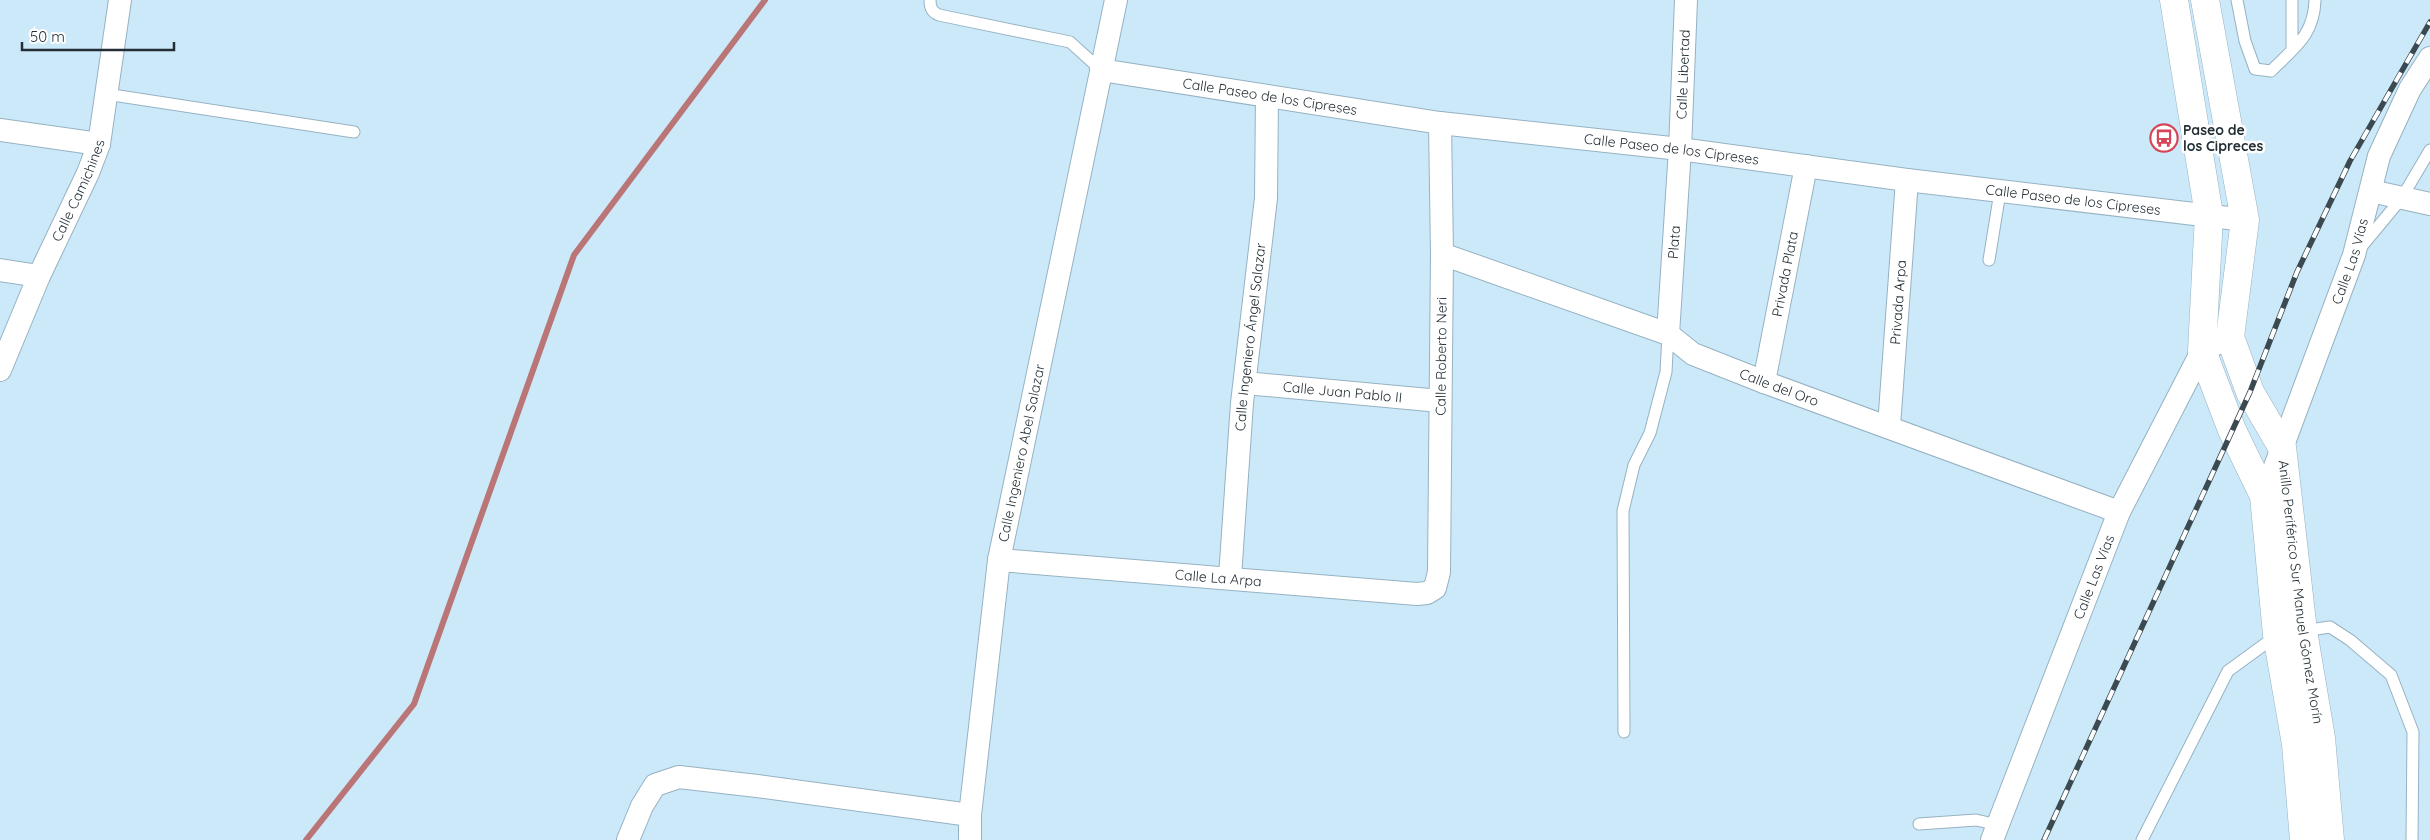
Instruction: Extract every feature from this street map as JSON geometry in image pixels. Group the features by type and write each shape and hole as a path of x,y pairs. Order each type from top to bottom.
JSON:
{"street":[{"name":"Calle Camichines","path":"0,370 39,276 88,173 99,144 120,0"},
{"name":"Calle Ingeniero Abel Salazar","path":"970,840 970,815 999,560 1116,0"},
{"name":"Calle Libertad","path":"1680,149 1686,0"},
{"name":"Anillo Periférico Sur Manuel Gómez Morín","path":"2174,0 2209,216 2202,351 2232,430 2264,496 2290,633 2321,738 2330,840"},
{"name":"Anillo Periférico Sur Manuel Gómez Morín","path":"2205,0 2245,220 2230,337 2250,392 2282,447 2296,744 2304,840"},
{"name":"Calle Las Vías","path":"2264,496 2354,255 2379,156 2410,89 2430,58"},
{"name":"Calle Paseo de los Cipreses","path":"1100,70 1440,124 1680,149 2000,192 2245,220"},
{"name":"Calle Ingeniero Ángel Salazar","path":"1230,577 1245,383 1266,198 1267,96"},
{"name":"Calle Roberto Neri","path":"1435,588 1440,572 1442,254 1440,124"},
{"path":"0,130 99,144"},
{"name":"Plata","path":"1668,334 1680,149"},
{"name":"Privada Plata","path":"1764,382 1806,166"},
{"name":"Privada Arpa","path":"1889,426 1907,180"},
{"path":"2371,191 2430,204"},
{"name":"Calle del Oro","path":"1442,254 1668,334 1693,354 1764,382 1889,426 2119,512"},
{"path":"0,270 39,276"},
{"path":"2202,351 2230,337"},
{"name":"Calle Las Vías","path":"1995,833 2119,512 2202,351"},
{"name":"Calle Juan Pablo II","path":"1245,383 1440,401"},
{"name":"Calle La Arpa","path":"999,560 1217,579 1230,577 1418,594 1427,593 1435,588"},
{"path":"628,840 642,806 655,785 679,778 766,787 970,815"}],"lane":[{"path":"930,0 930,7 939,15 1070,42 1100,70"},
{"path":"2237,0 2245,41 2255,69 2271,71 2306,36 2314,18 2315,0"},
{"path":"2292,0 2292,50"},
{"path":"106,94 354,132"},
{"path":"2354,255 2401,199 2430,150"},
{"path":"1989,260 2000,192"},
{"path":"1624,732 1623,511 1634,465 1650,433 1666,372 1668,334"},
{"path":"2142,840 2228,670 2290,633 2330,627 2350,640 2391,675 2413,732 2412,840"},
{"path":"1919,824 1976,820 1995,833"}],"waterway":[{"path":"306,840 414,704 574,255 765,0"}],"railway":[{"path":"2044,840 2250,392 2297,272 2350,161 2430,22"}],"place":[{"name":"Paseo de los Cipreces","path":"2164,138"}]}
